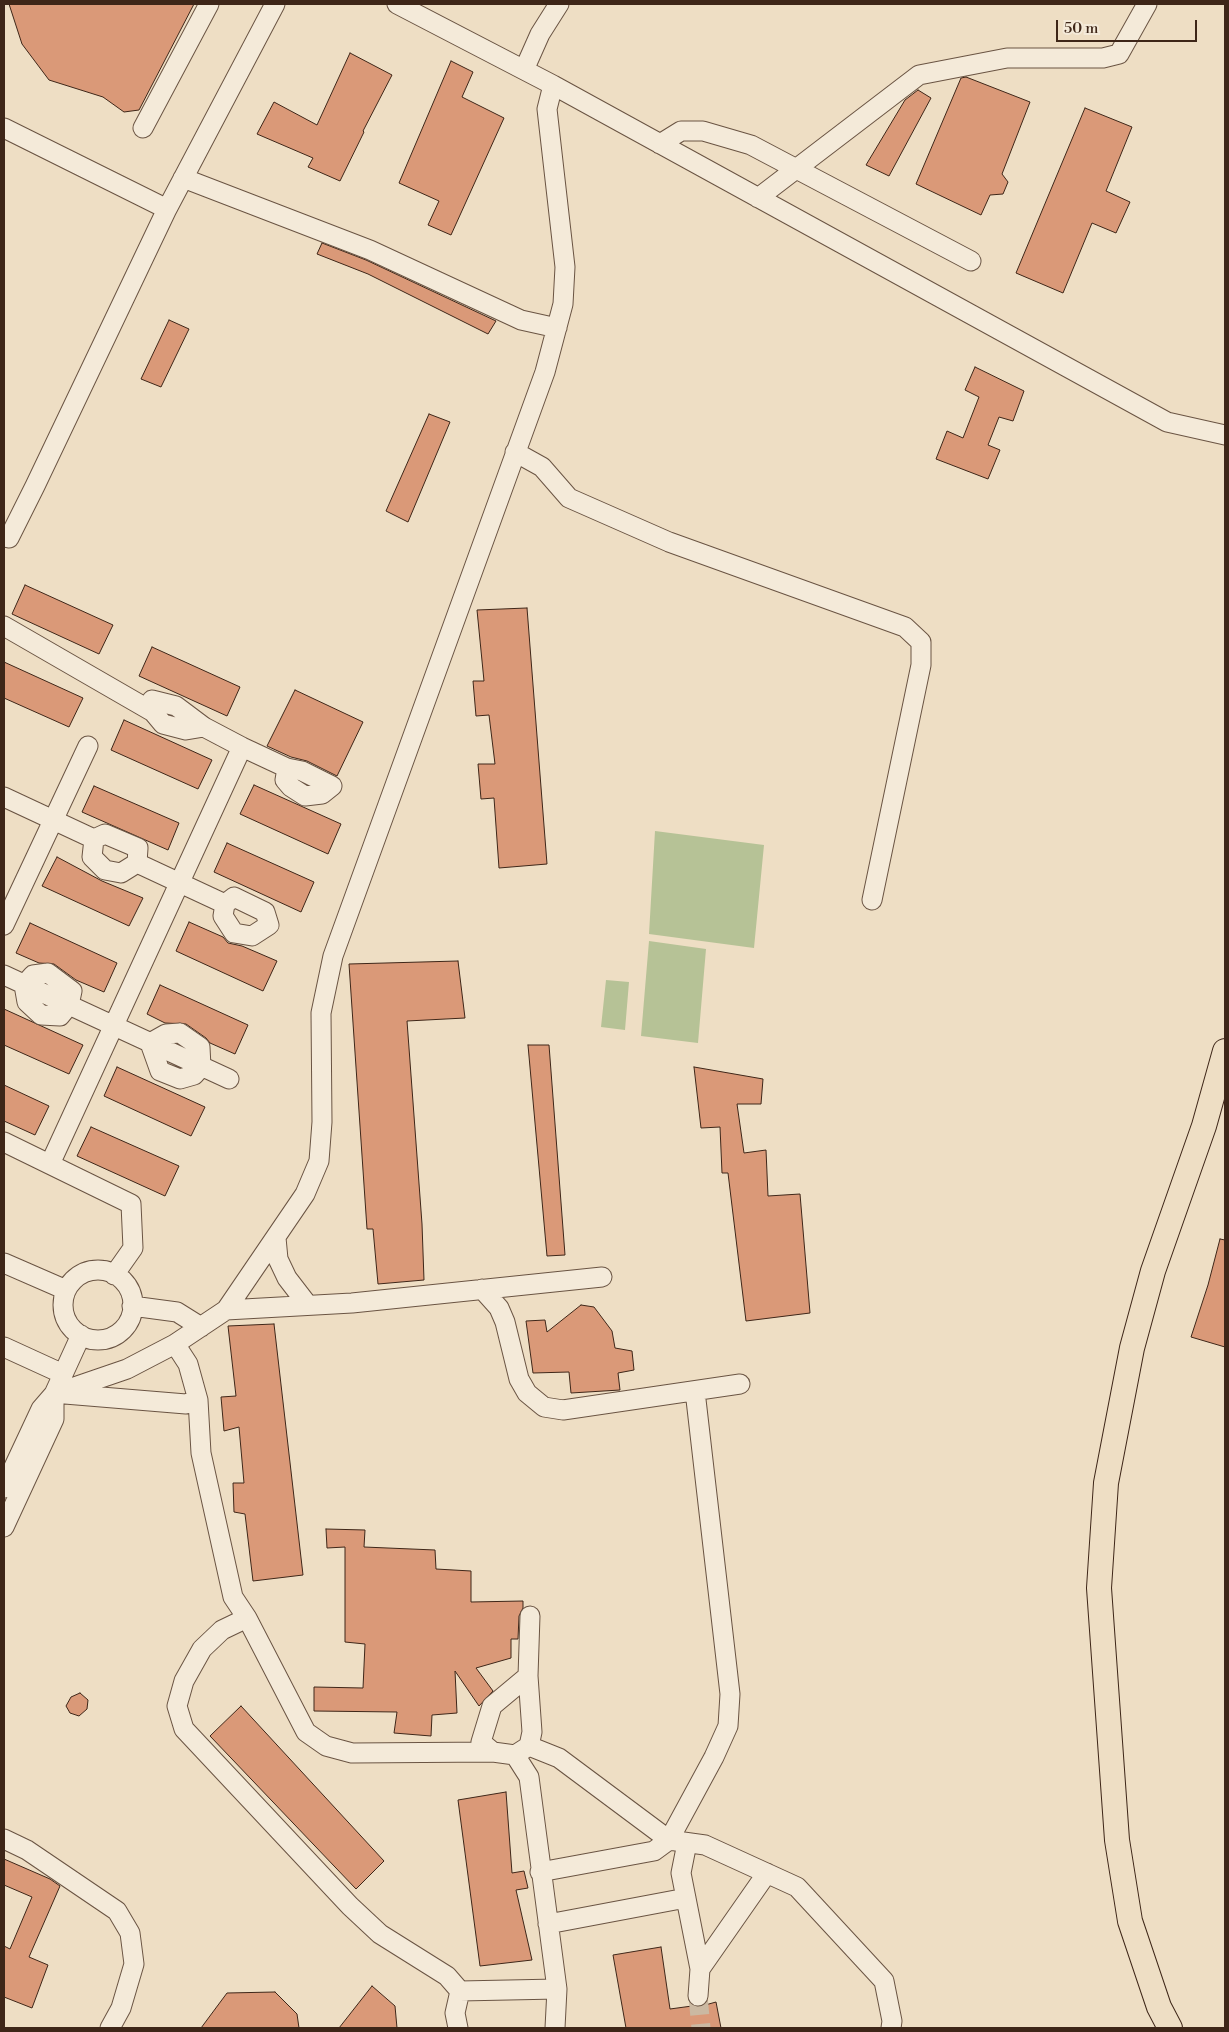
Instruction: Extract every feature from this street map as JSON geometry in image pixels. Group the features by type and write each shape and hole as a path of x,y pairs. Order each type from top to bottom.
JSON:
{"main road":[{"path":"1170,2028 1160,2007 1130,1921 1121,1867 1109,1744 1100,1578 1106,1483 1132,1348 1153,1271 1204,1126 1225,1052"}],"street":[{"path":"143,128 209,4"},
{"path":"4,537 9,538 167,209 275,4"},
{"path":"397,4 552,85 1167,422 1225,435"},
{"path":"524,70 540,34 559,4"},
{"path":"758,198 919,75 1006,58 1103,58 1119,54 1148,4"},
{"path":"54,1394 119,1373 175,1344 226,1310 305,1194 319,1161 322,1122 321,1013 333,956 545,372 563,304 565,267 547,109 552,85"},
{"path":"4,128 167,209"},
{"path":"660,144 681,131 703,131 751,144 971,261"},
{"path":"183,178 370,250 521,320 557,328"},
{"path":"516,452 542,467 569,498 669,542 905,627 921,642 921,665 872,900"},
{"path":"4,626 153,712 163,724 186,730 204,727 287,768"},
{"path":"4,925 88,746"},
{"path":"50,1164 242,747"},
{"path":"4,797 94,839 105,834 138,848 137,863"},
{"path":"94,839 92,857 105,870 121,873 137,863"},
{"path":"137,863 224,904"},
{"path":"4,975 229,1080"},
{"path":"4,1142 131,1204 134,1248 114,1274"},
{"path":"276,1238 278,1258 287,1278 307,1304"},
{"path":"4,1263 66,1290"},
{"path":"88,1271 106,1271 114,1274 128,1288 132,1306 130,1317 124,1327 115,1335 98,1339 81,1335 69,1325 65,1316 63,1306 66,1290 77,1277 88,1271"},
{"path":"226,1310 352,1302 602,1277"},
{"path":"482,1288 499,1308 502,1315 519,1379 527,1393 544,1407 563,1410 740,1384"},
{"path":"132,1306 177,1312 201,1327"},
{"path":"4,1488 41,1409 54,1394 81,1335"},
{"path":"175,1344 188,1364 198,1400 201,1453 233,1597 247,1618 306,1732 326,1746 352,1753 522,1751 559,1758 678,1842"},
{"path":"4,1347 63,1374"},
{"path":"695,1391 730,1694 730,1710 722,1740 678,1842 681,1873 700,1969 698,1996"},
{"path":"54,1394 186,1404 198,1400"},
{"path":"4,1527 54,1419 54,1394"},
{"path":"530,1616 528,1676 532,1732 522,1751 529,1777 540,1872 557,1989 556,2028"},
{"path":"247,1618 222,1630 202,1649 188,1673 178,1706 184,1729 350,1906 380,1934 447,1976 460,1991"},
{"path":"492,1752 481,1742 492,1706 528,1676"},
{"path":"4,1839 26,1850 117,1911 130,1933 134,1964 121,2008 110,2028"},
{"path":"540,1872 654,1851 678,1842 705,1845 797,1887 884,1981 892,2028"},
{"path":"700,1969 767,1873"},
{"path":"548,1924 686,1898"},
{"path":"460,1991 557,1989"},
{"path":"458,2028 455,2013 460,1991"}],"green space":[{"path":"655,831 764,845 754,948 649,934"},
{"path":"649,941 706,949 698,1043 641,1036"},
{"path":"606,980 629,982 625,1030 601,1027"}],"building":[{"path":"9,4 194,4 139,110 124,112 103,97 49,80 22,44"},
{"path":"350,53 392,75 340,181 308,167 313,158 257,134 274,102 317,125"},
{"path":"451,61 473,72 462,97 504,118 451,235 428,225 439,201 399,183"},
{"path":"966,77 1030,102 1002,174 1008,182 1003,194 990,195 981,215 916,184 961,78"},
{"path":"918,90 931,98 889,176 866,165 905,100"},
{"path":"1085,108 1132,127 1106,191 1130,202 1116,233 1092,223 1063,293 1016,273"},
{"path":"322,243 366,260 496,321 488,334 368,274 317,254"},
{"path":"169,320 189,329 161,387 141,379"},
{"path":"975,367 1024,391 1013,421 999,417 988,445 1000,450 988,479 936,459 947,431 963,438 979,397 965,390"},
{"path":"429,414 450,422 408,522 386,511"},
{"path":"25,585 113,625 99,654 12,614"},
{"path":"527,608 547,864 499,868 494,798 481,799 478,764 495,764 489,715 476,716 473,681 484,681 477,610"},
{"path":"152,647 240,687 227,716 139,676"},
{"path":"4,662 83,698 69,727 4,698"},
{"path":"295,690 363,722 337,776 307,761 291,757 267,746"},
{"path":"124,720 212,760 198,789 111,750"},
{"path":"254,785 341,824 328,854 240,814"},
{"path":"94,786 179,823 168,850 82,812"},
{"path":"227,843 314,882 301,912 214,872"},
{"path":"57,857 102,881 143,898 129,926 42,886"},
{"path":"189,922 223,937 228,943 242,946 277,961 263,991 176,951"},
{"path":"30,923 117,963 104,992 76,980 54,964 39,963 16,953"},
{"path":"458,961 465,1018 407,1021 422,1224 424,1280 378,1284 373,1229 367,1229 349,964"},
{"path":"160,985 248,1025 235,1054 210,1043 186,1024 165,1023 147,1014"},
{"path":"4,1009 83,1045 69,1074 4,1045"},
{"path":"528,1045 549,1045 565,1255 547,1256"},
{"path":"117,1067 205,1107 191,1136 104,1096"},
{"path":"694,1067 763,1079 761,1104 737,1104 744,1153 766,1150 768,1196 800,1194 810,1313 746,1321 728,1173 722,1173 720,1127 701,1128"},
{"path":"4,1085 49,1106 35,1135 4,1121"},
{"path":"91,1127 179,1166 165,1196 77,1156"},
{"path":"1220,1239 1225,1240 1225,1347 1191,1337 1208,1285"},
{"path":"581,1305 594,1307 612,1331 615,1348 632,1351 634,1370 618,1373 620,1390 571,1393 569,1372 533,1373 526,1321 545,1320 547,1332"},
{"path":"274,1324 303,1575 253,1581 245,1514 234,1512 233,1483 244,1483 239,1427 224,1431 221,1397 236,1396 228,1326"},
{"path":"326,1529 365,1530 364,1547 435,1550 436,1569 471,1571 471,1602 523,1601 523,1608 519,1616 518,1639 511,1639 511,1658 476,1668 493,1691 479,1706 455,1671 457,1713 432,1715 431,1736 394,1733 397,1712 314,1711 314,1687 363,1688 365,1644 345,1642 345,1547 327,1548"},
{"path":"80,1693 88,1700 87,1709 79,1716 70,1713 66,1706 71,1697"},
{"path":"241,1706 384,1861 356,1889 210,1736"},
{"path":"506,1792 512,1873 524,1871 528,1888 516,1890 532,1960 480,1966 458,1800"},
{"path":"4,1859 50,1879 60,1886 29,1957 48,1965 32,2008 4,1997 4,1946 10,1949 32,1897 4,1885"},
{"path":"661,1947 670,2009 698,2007 716,2002 721,2028 626,2028 613,1955"},
{"path":"372,1986 395,2006 397,2028 339,2028"},
{"path":"275,1992 297,2014 299,2028 201,2028 227,1993"}],"tunnel":[{"path":"698,1996 701,2028"}]}
